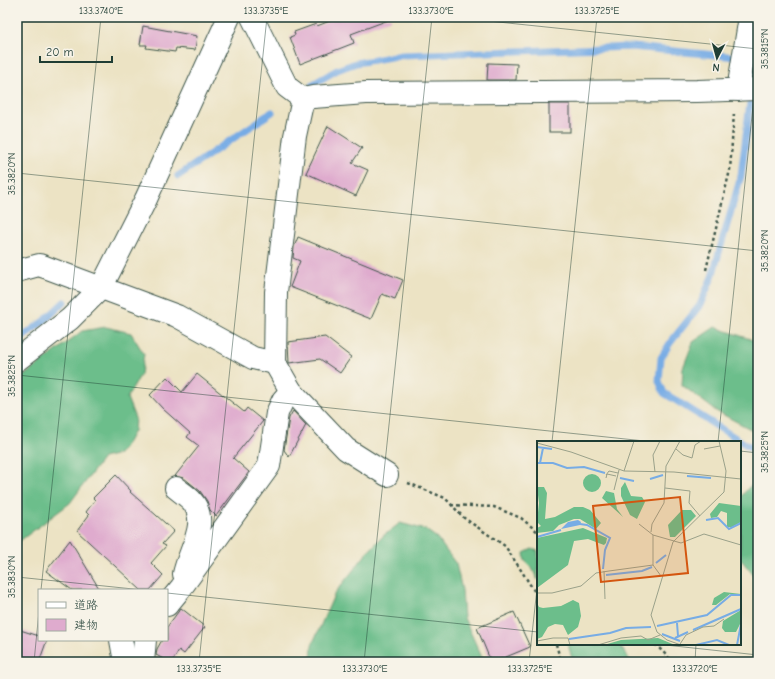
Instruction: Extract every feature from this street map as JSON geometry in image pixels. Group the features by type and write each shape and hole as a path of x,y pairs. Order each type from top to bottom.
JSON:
{"street":[{"path":"17,360 70,319 101,288 146,199 228,17"},
{"path":"252,17 287,87 303,99 366,93 689,91 748,89 750,17"},
{"path":"303,99 295,136 276,292 276,364 291,391 346,449 387,475"},
{"path":"17,272 39,265 177,316 253,358 276,364"},
{"path":"168,605 269,466 277,413 283,400 291,391"},
{"path":"176,488 191,500 200,516 199,530 186,565 181,588"},
{"path":"121,641 125,662"},
{"path":"143,662 145,641"}],"path":[{"path":"706,270 730,170 735,103 734,95 748,89"},
{"path":"387,475 445,498 464,518 505,546 537,595"},
{"path":"451,505 494,508 521,518 537,531"},
{"path":"556,645 561,662"},
{"path":"656,645 673,662"}],"green space":[{"path":"106,327 131,333 144,354 141,374 127,398 135,418 134,431 119,454 103,458 70,503 17,543 17,381 82,331"},
{"path":"715,327 758,343 758,433 716,411 682,385 683,368 693,342"},
{"path":"758,482 758,581 741,559 741,497 749,487"},
{"path":"400,523 426,530 437,538 456,564 462,590 464,618 484,662 311,662 312,645 335,593 367,553 383,536"},
{"path":"532,549 537,551 537,578 532,568 525,561 524,553"},
{"path":"568,645 620,645 631,662 573,662"}],"building":[{"path":"340,17 391,17 391,19 351,34 354,43 300,64 290,37 295,35 294,32 316,24 317,26"},
{"path":"143,26 197,36 195,50 176,48 175,52 146,48 147,45 140,45"},
{"path":"488,63 517,64 516,80 487,80"},
{"path":"549,104 570,104 570,132 549,132"},
{"path":"328,126 362,148 352,163 368,170 356,196 306,173"},
{"path":"298,237 403,280 395,299 382,294 371,319 290,287 300,261 293,258 294,247"},
{"path":"325,337 351,357 340,373 320,359 289,363 288,342"},
{"path":"197,374 244,412 247,408 263,421 233,458 249,472 216,516 210,510 207,501 200,491 184,478 175,476 199,446 187,437 190,433 150,395 167,377 182,392"},
{"path":"293,411 306,425 289,457 284,450 289,418"},
{"path":"116,475 131,491 130,492 174,531 162,544 166,546 151,563 163,575 151,589 140,589 77,531 89,515 86,512 95,500 93,498"},
{"path":"70,540 99,589 71,589 46,571"},
{"path":"181,608 205,627 184,654 179,650 172,662 169,662 156,655 157,649 161,641 168,641 168,626"},
{"path":"514,612 530,647 491,662 477,628"},
{"path":"17,629 38,636 38,641 47,641 39,662 17,662"}],"waterway":[{"path":"313,84 337,70 356,63 402,55 632,47 737,57"},
{"path":"751,84 754,62"},
{"path":"740,441 664,393 659,381 661,358 670,343 700,305 712,277 741,176 750,103"},
{"path":"178,176 272,112"},
{"path":"17,341 45,320 64,302"},
{"path":"741,441 758,452"}]}
